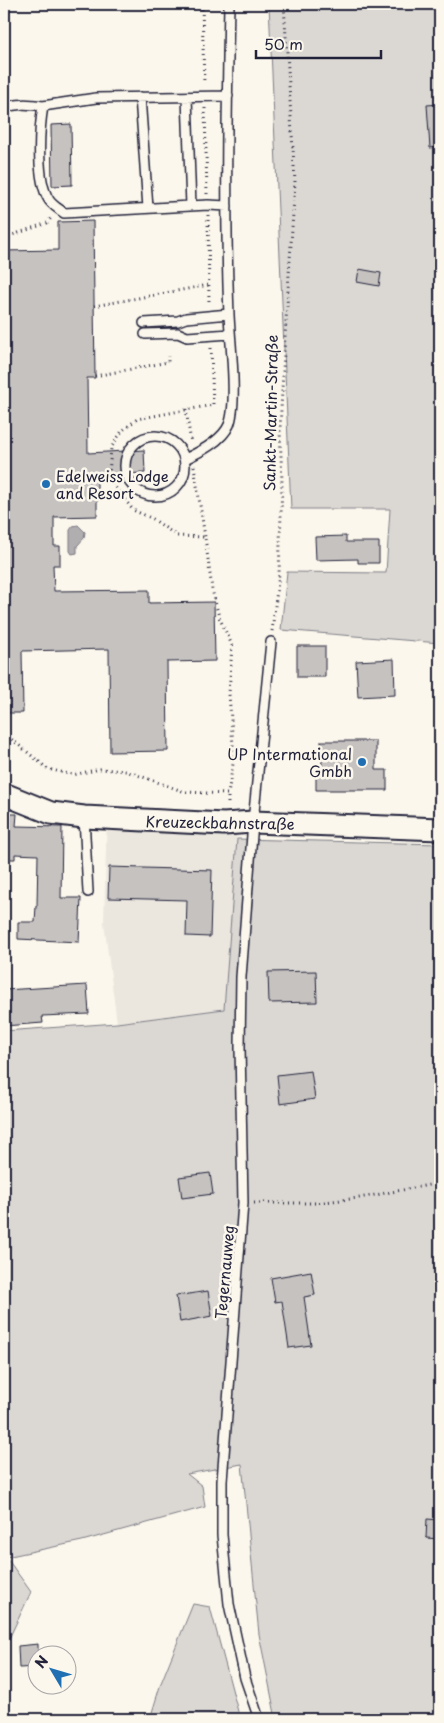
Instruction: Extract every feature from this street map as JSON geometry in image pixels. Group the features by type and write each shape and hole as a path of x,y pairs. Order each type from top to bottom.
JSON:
{"street":[{"name":"Kreuzeckbahnstraße","path":"4,794 51,813 84,817 227,824 253,822 440,829"}],"lane":[{"path":"189,457 175,442 167,438 148,436 139,440 132,447 125,465 126,474 130,483 138,491 147,495 158,496 168,494 183,480 189,457 218,440 229,425 232,406 228,206 229,4"},
{"path":"4,108 18,104 43,106 96,98 228,96"},
{"path":"187,97 191,206"},
{"path":"140,98 148,208"},
{"path":"43,106 40,124 42,184 50,202 64,213 208,205 228,206"},
{"path":"144,323 178,321 186,318 229,314"},
{"path":"145,334 178,333 187,337 230,334"},
{"path":"253,822 271,642"},
{"path":"84,817 88,892"},
{"name":"Tegernauweg","path":"253,822 241,986 240,1047 243,1203 224,1443 222,1535 229,1604 245,1678 258,1719"}],"path":[{"path":"202,4 210,316"},
{"name":"Sankt-Martin-Straße","path":"271,642 279,574 282,483 280,429 295,182 284,4"},
{"path":"4,238 47,223 58,208"},
{"path":"94,306 209,285"},
{"path":"205,537 177,536 153,519 133,510 109,476 111,448 122,431 138,418 212,405 210,336"},
{"path":"95,376 168,362 168,356"},
{"path":"186,409 189,457 205,537 212,589 219,617 232,645 229,694 234,758 228,794 227,824"},
{"path":"4,733 48,769 73,775 100,769 126,771 186,792 228,794"},
{"path":"243,1203 316,1203 359,1198 440,1183"}],"shaded area":[{"path":"269,4 440,4 440,643 281,630 287,572 386,573 390,509 291,509"},
{"path":"78,525 85,532 84,538 77,546 77,553 72,554 70,551 70,530 73,526"},
{"path":"107,810 233,813 237,839 225,1009 117,1023 104,923"},
{"path":"237,839 440,844 440,1719 276,1719 259,1634 242,1464 187,1474 202,1486 205,1507 82,1541 6,1557 31,1592 4,1647 4,1031 117,1023 224,1009"},
{"path":"193,1604 210,1607 240,1719 150,1719 161,1683"}],"building":[{"path":"440,104 440,147 430,148 427,105"},
{"path":"71,124 72,185 52,186 51,125"},
{"name":"Edelweiss Lodge and Resort","path":"93,221 95,378 87,378 88,453 144,450 145,473 97,475 97,516 54,517 54,546 60,546 60,565 53,565 54,591 149,590 149,603 214,602 215,661 167,662 168,751 110,752 109,649 22,651 23,713 4,713 4,251 58,250 58,222"},
{"path":"359,269 381,273 379,286 357,282"},
{"path":"346,536 346,542 379,542 379,563 358,563 358,559 316,560 315,537"},
{"path":"297,646 325,646 325,677 297,677"},
{"path":"394,659 395,695 358,697 356,661"},
{"path":"321,741 376,741 376,770 387,770 387,790 316,790 316,768 322,768"},
{"path":"4,814 17,814 16,826 62,827 61,898 81,898 79,942 18,939 18,922 35,922 38,855 15,854 15,859 4,859"},
{"path":"109,867 212,870 210,937 186,936 187,900 108,898"},
{"path":"316,971 317,1002 269,1003 268,972"},
{"path":"87,985 89,1014 42,1016 43,1023 4,1026 4,990"},
{"path":"311,1071 315,1099 280,1104 277,1075"},
{"path":"210,1173 213,1194 182,1198 179,1177"},
{"path":"311,1271 315,1295 304,1297 311,1345 289,1348 282,1301 275,1302 271,1278"},
{"path":"208,1291 212,1316 180,1322 176,1296"},
{"path":"427,1519 440,1520 440,1539 426,1538"},
{"path":"38,1644 38,1646 28,1646 28,1668 19,1668 18,1646"}],"place":[{"name":"Edelweiss Lodge and Resort","path":"46,484"},
{"name":"UP Intermational Gmbh","path":"362,762"}]}
